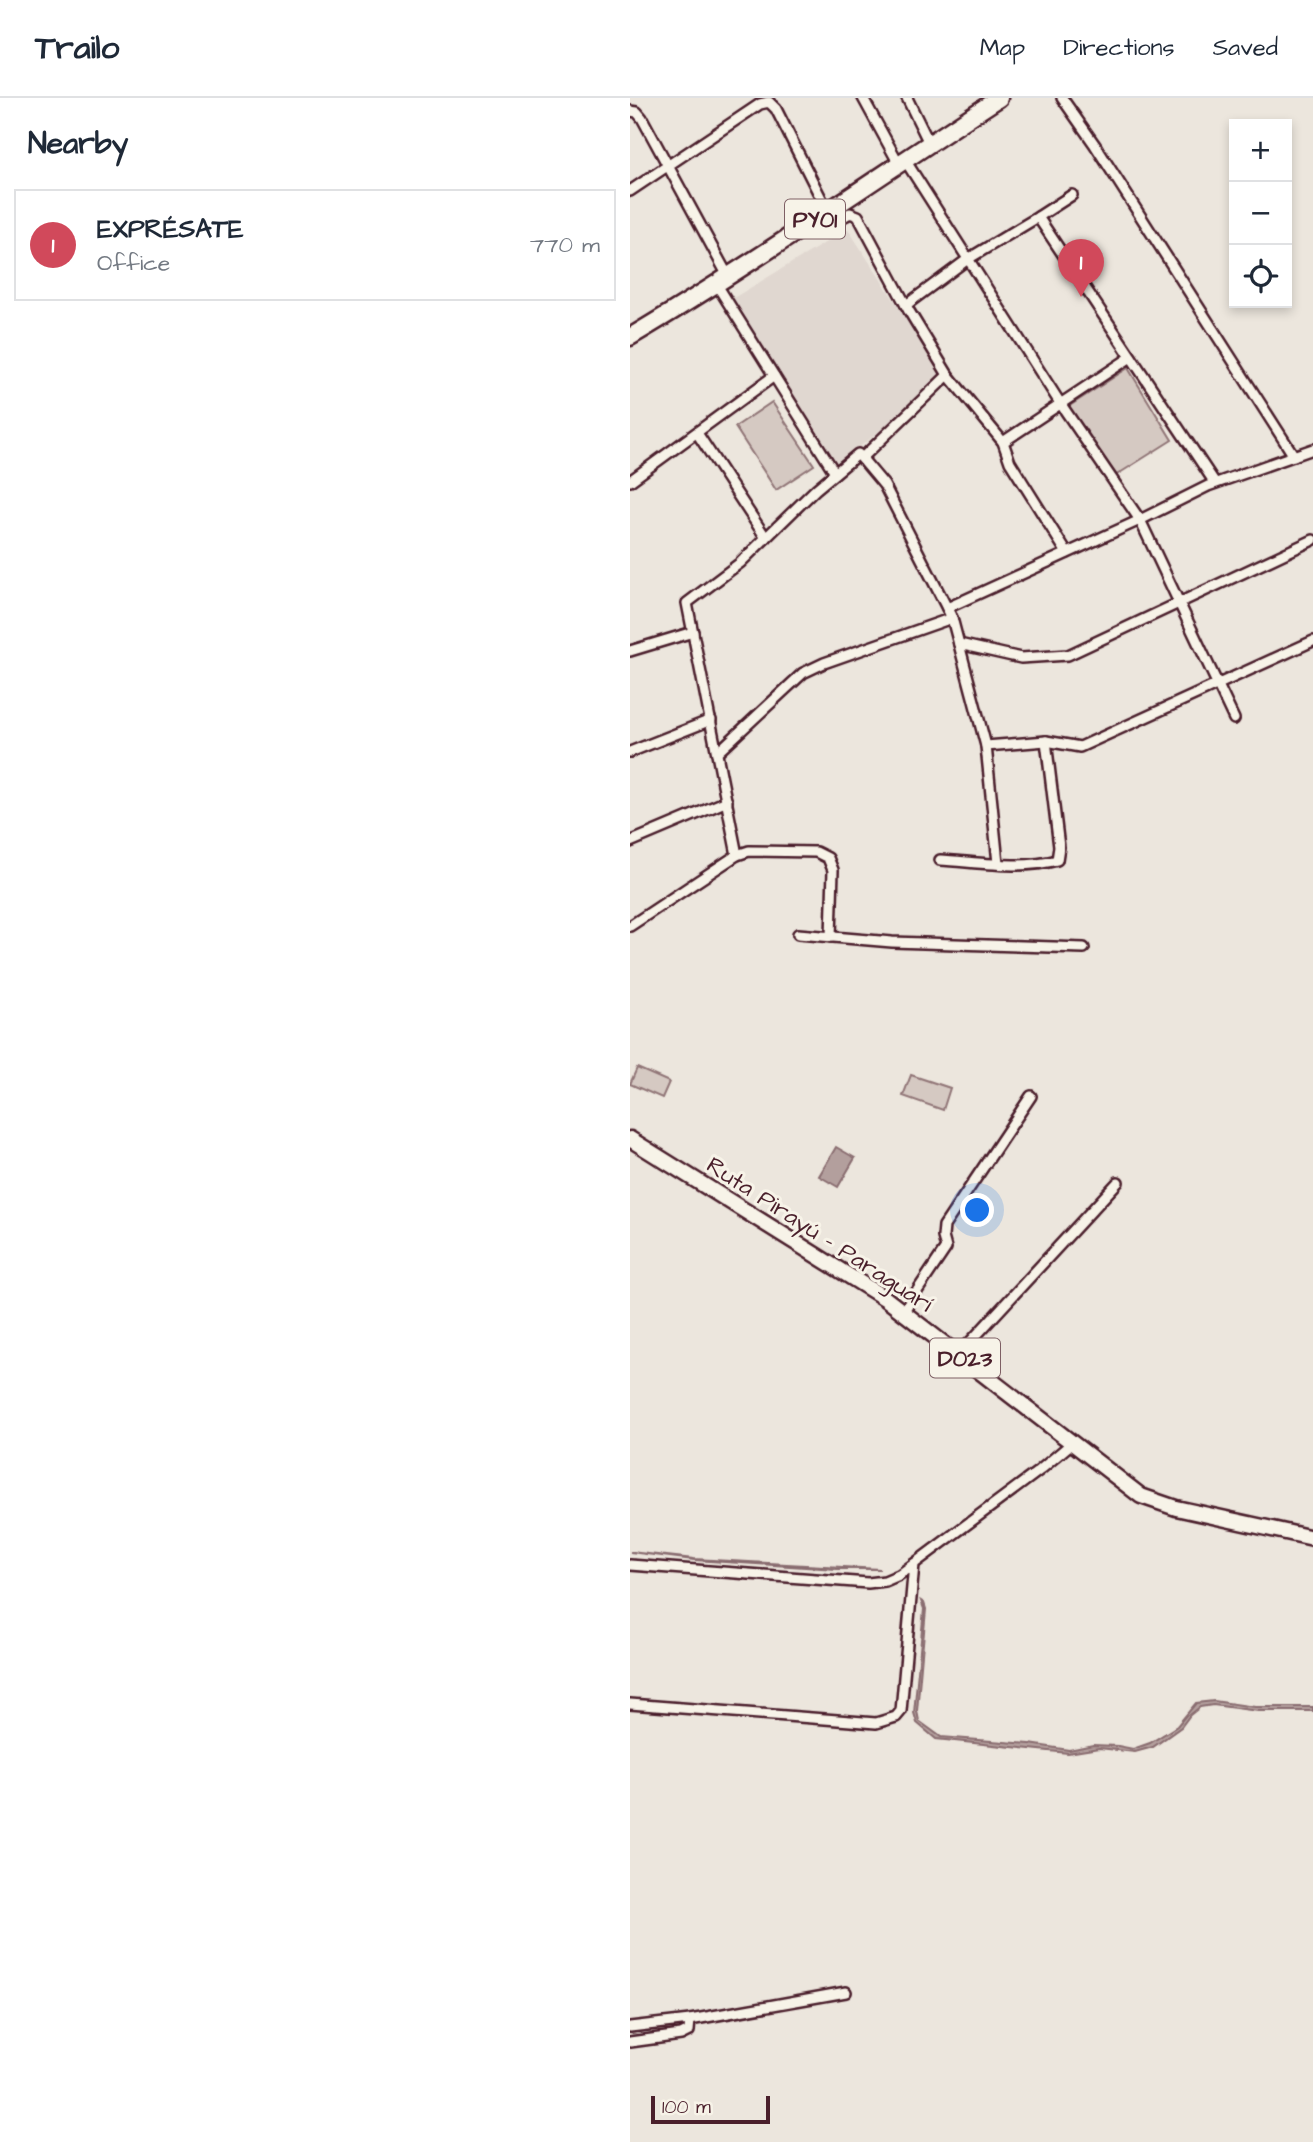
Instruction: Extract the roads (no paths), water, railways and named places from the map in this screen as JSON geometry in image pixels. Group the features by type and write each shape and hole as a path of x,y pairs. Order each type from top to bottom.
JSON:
{"highway":[{"name":"PY01","path":"630,337 723,282 999,98"}],"main road":[{"name":"Ruta Pirayú - Paraguarí","path":"630,1139 820,1256 903,1312 1141,1496 1176,1508 1313,1538"}],"street":[{"path":"863,98 1060,403 1140,520 1234,719"},
{"path":"907,98 929,143"},
{"path":"1062,98 1096,145 1294,456"},
{"path":"630,191 760,104 769,102 776,110 822,214 822,224 830,225 850,213 859,216 906,305 948,375 1003,442 1010,461 1068,553"},
{"path":"634,112 642,118 723,282 774,376 835,473"},
{"path":"906,305 968,260 1072,195"},
{"path":"1038,217 1216,484"},
{"path":"1003,442 1131,357"},
{"path":"862,458 948,375"},
{"path":"630,481 774,376"},
{"path":"696,433 766,538"},
{"path":"947,608 1216,484 1313,449"},
{"path":"737,855 687,603 740,563 835,473 859,454 884,485 952,618 986,746 998,863"},
{"path":"959,644 1021,658 1068,655 1313,540"},
{"path":"718,752 803,673 824,663 952,618"},
{"path":"630,651 693,632"},
{"path":"986,746 1046,741 1080,747 1313,641"},
{"path":"630,752 711,720"},
{"path":"940,860 1047,863 1057,860 1059,848 1046,741"},
{"path":"630,842 727,801"},
{"path":"630,926 737,855 748,851 816,852 828,858 833,870 831,937"},
{"path":"798,934 892,942 1084,947"},
{"path":"903,1312 946,1248 944,1226 1031,1096"},
{"path":"958,1353 1118,1182"},
{"path":"630,1565 868,1583 885,1581 914,1564 1072,1443"},
{"path":"630,1704 876,1723 896,1717 901,1711 914,1564"},
{"path":"630,2027 690,2020 846,1992"},
{"path":"630,2042 681,2035 689,2031 690,2020"}],"place":[{"name":"EXPRÉSATE","path":"1081,297"}]}
